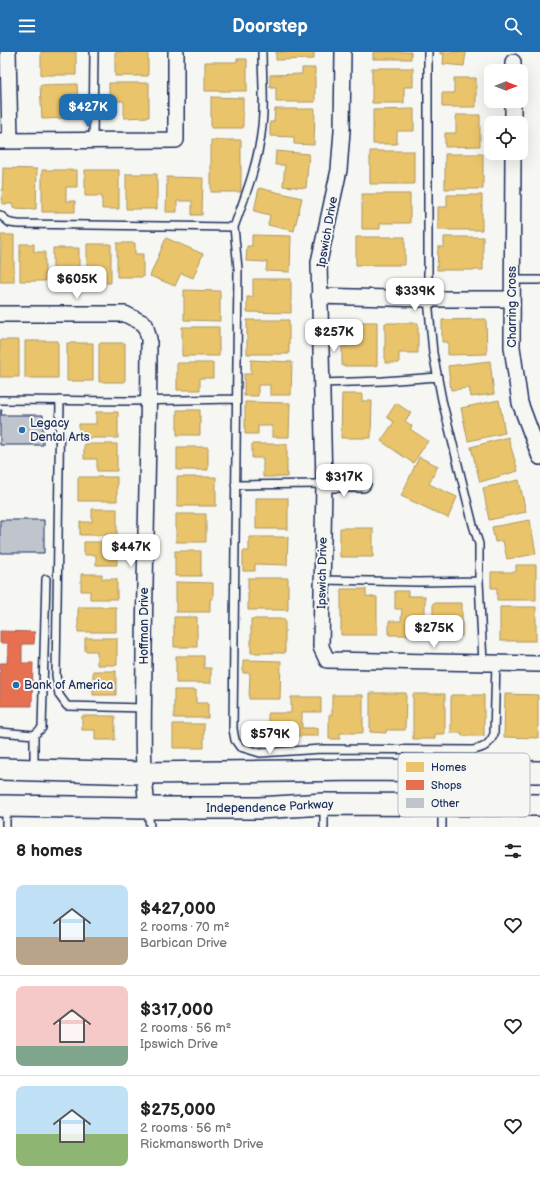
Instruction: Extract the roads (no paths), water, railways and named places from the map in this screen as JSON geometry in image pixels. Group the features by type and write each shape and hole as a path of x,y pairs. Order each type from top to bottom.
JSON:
{"main road":[{"path":"0,769 143,773 398,771"},
{"path":"324,771 324,804"},
{"path":"530,772 540,772"},
{"name":"Independence Parkway","path":"3,806 149,818 324,804 398,804"},
{"name":"Independence Parkway","path":"530,805 540,805"}],"street":[{"path":"8,52 4,71 5,141 94,142 176,140 176,52"},
{"name":"Ipswich Drive","path":"343,52 342,131 339,170 319,262 324,484 321,647 327,660 490,663"},
{"name":"Charring Cross","path":"513,160 512,347 520,402 540,457"},
{"path":"319,296 428,299 512,299"},
{"name":"Hoffman Drive","path":"0,314 125,314 145,324 150,339 145,544 143,773 149,818"},
{"path":"324,484 363,484"},
{"path":"490,663 540,664"}],"lane":[{"path":"94,52 94,142"},
{"path":"262,52 262,125 259,148 234,227 238,269 233,729 235,740 240,747 260,753 322,749 473,750 483,748 490,743 494,734 490,663 478,581 479,544 473,525 433,353 428,299 428,52"},
{"path":"0,215 10,223 18,224 234,227"},
{"path":"512,280 540,280"},
{"path":"321,384 383,382 438,377"},
{"path":"0,400 236,399"},
{"path":"60,400 56,675 59,695 67,706 144,708"},
{"path":"235,485 324,484"},
{"path":"0,732 34,735 42,728 46,579"},
{"path":"322,580 418,582 478,581"},
{"path":"34,735 34,770"},
{"path":"324,804 324,827"},
{"path":"3,806 6,827"}],"place":[{"name":"Legacy Dental Arts","path":"22,430"},
{"name":"Bank of America","path":"16,685"}]}
